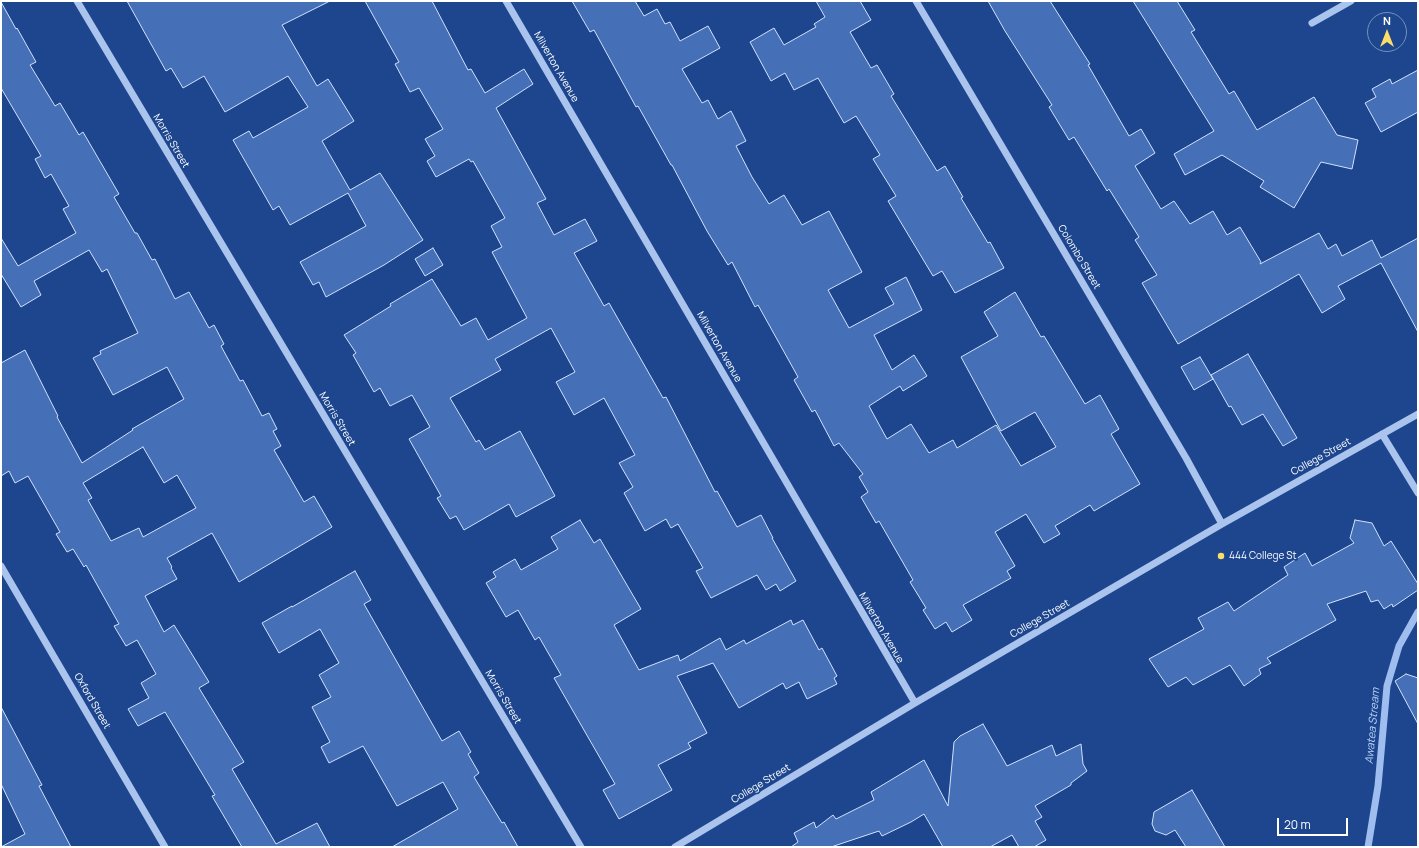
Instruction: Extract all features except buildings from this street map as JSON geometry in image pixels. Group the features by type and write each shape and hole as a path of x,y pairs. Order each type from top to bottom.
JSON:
{"street":[{"name":"Morris Street","path":"77,1 581,847"},
{"name":"Milverton Avenue","path":"506,1 915,703"},
{"name":"Colombo Street","path":"916,1 1186,458 1222,524"},
{"path":"1312,23 1351,1"},
{"name":"College Street","path":"675,847 915,703 1222,524 1418,414"},
{"path":"1382,434 1418,493"},
{"name":"Oxford Street","path":"1,566 165,847"}],"waterway":[{"name":"Awatea Stream","path":"1368,847 1378,786 1387,686 1399,646 1418,612"}],"place":[{"name":"444 College St","path":"1221,556"}]}
